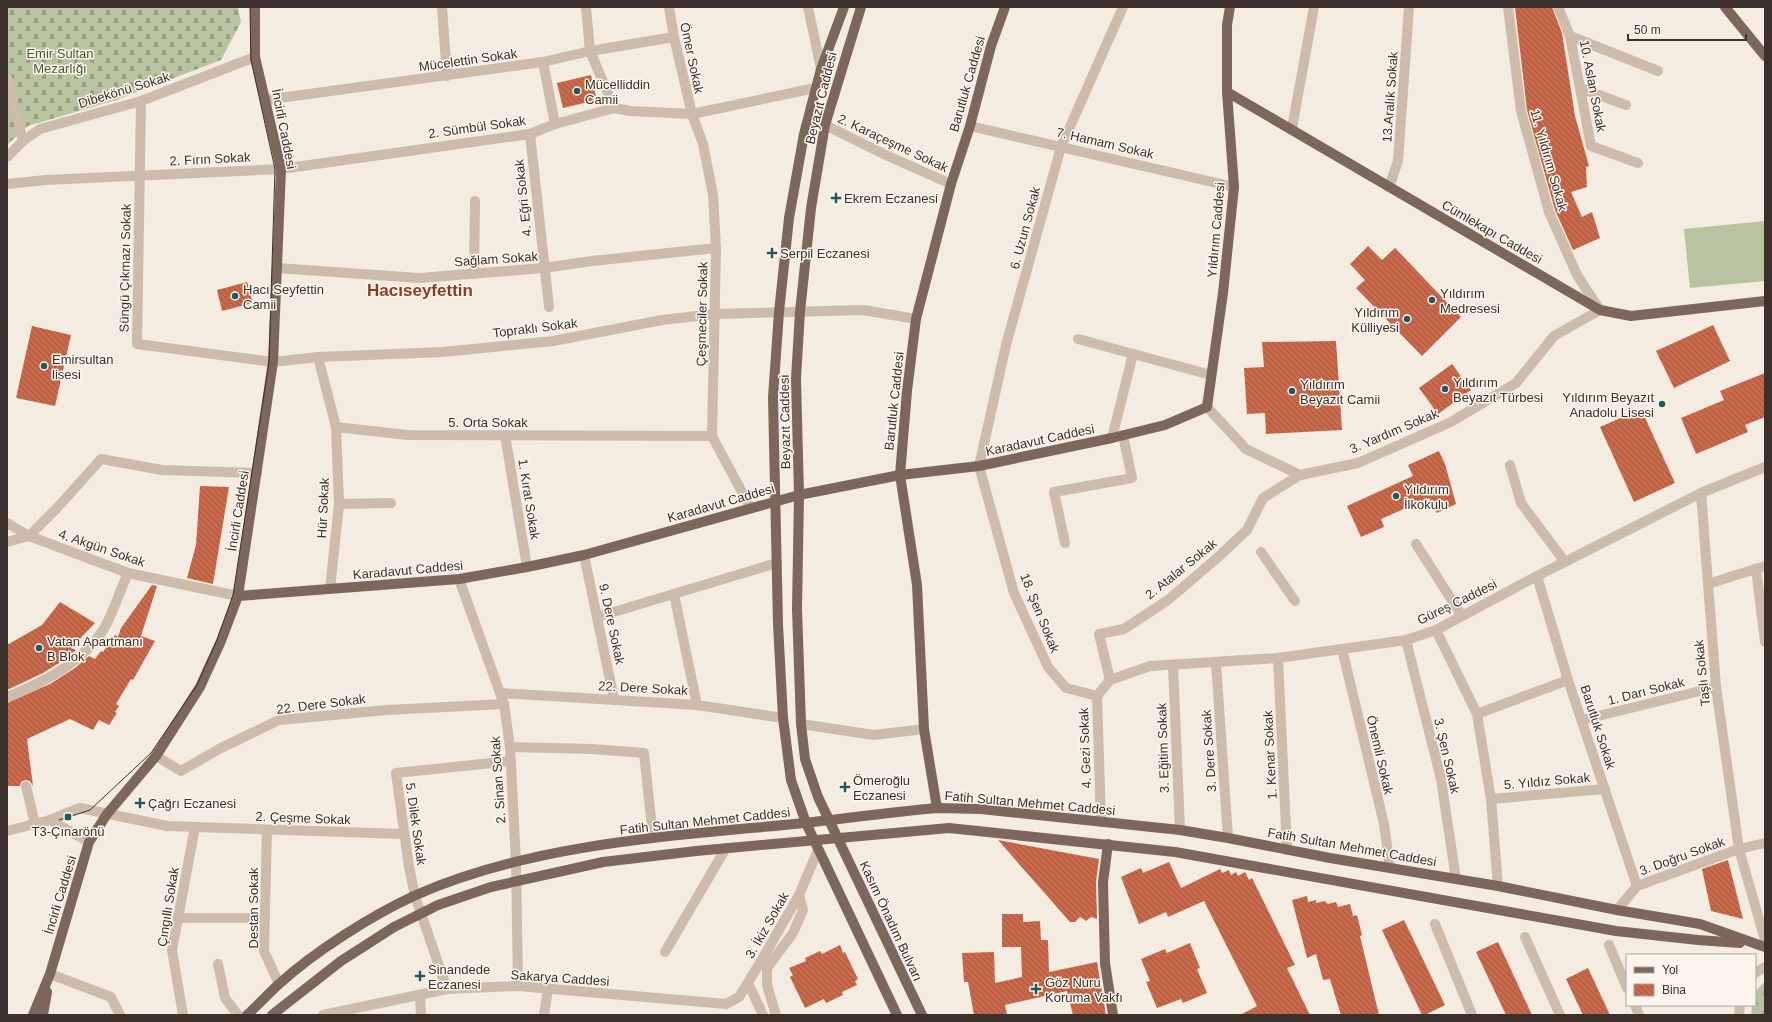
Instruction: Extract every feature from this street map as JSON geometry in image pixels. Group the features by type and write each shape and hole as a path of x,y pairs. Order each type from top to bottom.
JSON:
{"main road":[{"name":"İncirli Caddesi","path":"50,974 89,842 107,814 156,756 200,688 221,641 238,596 273,362 281,169 255,57 255,7"},
{"name":"Beyazıt Caddesi","path":"816,845 806,823 791,780 783,718 778,624 774,397 779,312 789,218 804,134 820,69 844,7"},
{"name":"Beyazıt Caddesi","path":"838,838 818,797 805,759 801,724 797,609 799,495 796,378 800,312 811,208 825,125 861,7"},
{"name":"Barutluk Caddesi","path":"937,808 924,729 918,585 900,475 907,391 916,319 951,184 970,126 991,46 1004,7"},
{"name":"Yıldırım Caddesi","path":"1207,407 1223,292 1234,187 1228,92 1228,25 1230,7"},
{"path":"1725,7 1765,56"},
{"name":"Cümlekapı Caddesi","path":"1228,92 1292,128 1388,187 1600,310 1631,316 1765,300"},
{"name":"Karadavut Caddesi","path":"238,596 459,579 527,567 584,555 776,500 900,475 979,466 1123,436 1165,425 1207,407"},
{"name":"Fatih Sultan Mehmet Caddesi","path":"247,1015 279,984 305,963 353,929 415,896 467,877 516,862 653,837 806,823 829,819 937,808 981,809 1180,830 1228,838 1287,850 1498,886 1618,910 1700,924 1750,943 1765,947"},
{"name":"Fatih Sultan Mehmet Caddesi","path":"272,1015 341,961 394,927 438,905 516,880 603,862 726,848 816,845 838,838 949,828 1175,852 1616,931 1698,940 1750,943"},
{"name":"Kasım Önadım Bulvarı","path":"838,838 922,1015"},
{"path":"1108,844 1103,882 1105,963 1113,1015"},
{"path":"816,845 897,1015"},
{"path":"33,1015 50,974"},
{"path":"43,1015 50,974"}],"street":[{"path":"442,7 447,76"},
{"path":"586,7 590,51 614,108"},
{"name":"Ömer Sokak","path":"669,7 674,37 692,114"},
{"path":"808,7 820,69"},
{"name":"6. Uzun Sokak","path":"979,466 1006,345 1061,147 1123,7"},
{"path":"1292,128 1314,7"},
{"name":"13.Aralık Sokak","path":"1388,187 1398,161 1409,7"},
{"name":"11. Yıldırım Sokak","path":"1508,7 1520,111 1549,212 1577,275 1600,310"},
{"name":"10. Aslan Sokak","path":"1558,7 1570,36 1591,146 1638,163"},
{"path":"1570,36 1658,71"},
{"name":"Mücelettin Sokak","path":"265,100 543,62 590,51 674,37"},
{"name":"Dibekönü Sokak","path":"7,157 23,141 40,129 141,101 255,57"},
{"path":"543,62 555,124"},
{"path":"7,78 23,141"},
{"name":"2. Sümbül Sokak","path":"281,169 530,134 555,124 614,108 630,111 692,114 815,88"},
{"path":"1580,88 1626,105"},
{"path":"141,101 141,176"},
{"name":"Çeşmeciler Sokak","path":"692,114 703,144 713,195 716,248 712,436 750,507"},
{"name":"2. Karaçeşme Sokak","path":"825,125 888,156 951,184"},
{"name":"7. Hamam Sokak","path":"970,126 1234,187"},
{"name":"4. Eğri Sokak","path":"530,134 549,307"},
{"name":"2. Fırın Sokak","path":"7,184 46,180 281,169"},
{"name":"Süngü Çıkmazı Sokak","path":"141,176 137,344 273,362"},
{"path":"474,274 475,200"},
{"name":"Sağlam Sokak","path":"277,268 419,278 544,268 592,261 716,248"},
{"name":"Topraklı Sokak","path":"273,362 318,358 442,352 553,341 662,320 715,314 863,310 916,319"},
{"name":"3. Yardım Sokak","path":"1300,475 1358,462 1451,422 1516,383 1554,336 1600,310"},
{"path":"1078,339 1211,375"},
{"path":"1112,438 1133,354"},
{"path":"318,358 336,427"},
{"path":"1207,407 1246,449 1300,475"},
{"name":"5. Orta Sokak","path":"336,427 408,435 712,436"},
{"name":"Hür Sokak","path":"330,589 339,504 336,427"},
{"name":"1. Kırat Sokak","path":"505,435 527,567"},
{"path":"1065,543 1054,492 1132,478 1123,436"},
{"path":"7,542 29,536 57,508 101,458 162,470 257,473"},
{"path":"1510,464 1521,503 1565,562"},
{"name":"18. Şen Sokak","path":"979,466 1014,593 1048,667 1066,688 1097,696"},
{"name":"Güreş Caddesi","path":"1110,680 1150,666 1278,658 1406,640 1436,630 1537,576 1701,493 1765,468"},
{"name":"2. Atalar Sokak","path":"1110,680 1099,634 1124,628 1168,600 1247,530 1263,498 1300,475"},
{"name":"Taşlı Sokak","path":"1701,493 1716,687 1739,850 1765,940"},
{"path":"339,504 391,503"},
{"name":"4. Akgün Sokak","path":"7,523 29,536 128,573 238,596"},
{"path":"1416,544 1462,616"},
{"path":"1262,552 1295,601"},
{"name":"9. Dere Sokak","path":"584,555 614,699"},
{"path":"597,616 777,563"},
{"path":"1708,584 1760,567 1765,642"},
{"path":"7,697 28,689 80,657 102,632 128,573"},
{"name":"Barutluk Sokak","path":"1537,576 1568,680 1637,886"},
{"name":"2. Sinan Sokak","path":"459,579 504,704 511,761 516,862 518,986"},
{"path":"674,594 697,704"},
{"name":"5. Yıldız Sokak","path":"1436,630 1477,714 1491,798 1498,886"},
{"name":"3. Şen Sokak","path":"1406,640 1440,779 1456,879"},
{"name":"Önemli Sokak","path":"1342,649 1384,824 1390,868"},
{"name":"1. Kenar Sokak","path":"1278,658 1287,850"},
{"name":"3. Dere Sokak","path":"1216,663 1228,838"},
{"name":"3. Eğitim Sokak","path":"1173,665 1180,830"},
{"path":"1097,696 1110,680"},
{"path":"1477,714 1568,680"},
{"name":"1. Darı Sokak","path":"1582,720 1716,687"},
{"name":"22. Dere Sokak","path":"500,693 697,704 783,718"},
{"name":"4. Gezi Sokak","path":"1097,696 1101,822"},
{"name":"22. Dere Sokak","path":"156,756 181,771 219,749 279,720 387,710 504,704"},
{"path":"801,724 874,735 924,729"},
{"path":"510,747 592,749 644,753 653,837"},
{"name":"5. Dilek Sokak","path":"447,989 422,912 415,896 403,834 396,773 511,761"},
{"path":"26,786 34,824"},
{"name":"5. Yıldız Sokak","path":"1491,798 1605,789"},
{"name":"2. Çeşme Sokak","path":"7,831 50,820 80,808 167,826 403,834"},
{"path":"50,820 89,842"},
{"name":"Çıngıllı Sokak","path":"183,1015 172,950 195,827"},
{"name":"Destan Sokak","path":"267,830 264,951 279,984"},
{"name":"3. Doğru Sokak","path":"1618,910 1637,886 1739,850 1765,843"},
{"name":"3. İkiz Sokak","path":"726,1004 739,997 799,895 816,845"},
{"path":"665,952 726,848"},
{"path":"776,1015 767,985 767,968 793,933 803,910 799,895"},
{"path":"178,918 265,918"},
{"path":"1435,924 1472,1015"},
{"path":"1526,937 1560,1015"},
{"path":"1609,945 1626,986"},
{"path":"218,964 225,998 238,1015"},
{"path":"1756,972 1765,968"},
{"path":"50,974 111,997 120,1015"},
{"path":"748,983 763,1015"},
{"name":"Sakarya Caddesi","path":"323,1015 447,989 518,986 726,1004"},
{"path":"544,1015 548,989"},
{"path":"420,995 421,1015"}],"green space":[{"name":"Emir Sultan Mezarlığı","path":"7,7 238,7 241,22 221,60 119,99 28,126 7,145"},
{"path":"1765,221 1765,281 1690,288 1684,229"},
{"path":"1765,981 1765,1015 1751,1015 1752,1006 1756,1006 1756,991"}],"building":[{"path":"1515,7 1552,7 1562,33 1575,116 1589,166 1586,167 1587,187 1571,192 1582,217 1592,212 1600,238 1573,250 1555,210 1527,110"},
{"name":"Mücelliddin Camii","path":"591,75 597,100 563,108 557,83"},
{"name":"Yıldırım Medresesi","path":"1368,246 1382,260 1395,248 1461,317 1422,356 1356,288 1365,280 1350,264"},
{"name":"Hacı Seyfettin Camii","path":"247,282 253,303 222,311 217,290"},
{"path":"1713,325 1730,361 1674,388 1656,351"},
{"name":"Emirsultan lisesi","path":"32,326 71,335 55,406 16,398"},
{"name":"Yıldırım Beyazıt Camii","path":"1336,341 1342,430 1266,434 1265,413 1247,414 1244,368 1264,367 1262,342"},
{"name":"Yıldırım Beyazıt Türbesi","path":"1452,364 1471,390 1438,414 1419,388"},
{"path":"1765,373 1765,417 1745,425 1748,432 1696,454 1681,418 1724,400 1720,391"},
{"path":"1641,409 1675,483 1634,502 1600,427"},
{"name":"Yıldırım İlkokulu","path":"1439,451 1445,464 1456,504 1437,513 1429,498 1381,519 1384,527 1361,537 1347,506 1413,476 1408,465"},
{"path":"200,486 229,487 213,584 187,578 196,545"},
{"path":"152,585 157,586 141,636 155,641 133,680 131,679 116,704 119,706 115,712 117,713 109,725 99,720 93,730 70,719 27,739 33,786 30,781 25,780 21,782 20,786 7,786 7,703 50,684 75,668 89,656 95,659 101,651 103,652 115,635 118,637 121,628"},
{"path":"60,602 95,623 71,648 76,650 67,658 43,673 7,690 7,645 42,625"},
{"path":"998,840 1099,859 1096,882 1097,919 1091,917 1086,921 1080,917 1075,922 1070,922"},
{"path":"1728,860 1743,919 1711,911 1702,869"},
{"path":"1169,862 1181,888 1220,869 1222,873 1229,870 1231,875 1236,872 1238,876 1245,872 1249,880 1252,878 1295,965 1287,968 1310,1015 1240,1015 1257,1006 1204,901 1168,917 1166,912 1139,924 1121,877 1141,868 1143,873"},
{"path":"1307,896 1308,902 1316,900 1316,903 1325,901 1328,904 1336,902 1338,907 1350,904 1353,916 1357,915 1362,935 1360,936 1379,1015 1341,1015 1330,979 1323,980 1316,954 1307,958 1292,900"},
{"path":"1002,914 1023,914 1023,922 1040,921 1041,940 1048,940 1049,972 1097,962 1106,1015 1073,1015 1067,991 1005,1005 1007,1015 974,1015 968,982 964,982 962,953 994,952 995,983 1022,977 1021,947 1002,947"},
{"path":"1404,920 1445,1005 1425,1015 1422,1015 1382,930"},
{"path":"1498,942 1532,1015 1506,1015 1476,952"},
{"path":"1190,943 1200,968 1197,969 1207,993 1183,1003 1181,999 1157,1008 1146,982 1150,981 1141,959 1165,949 1167,953"},
{"path":"840,945 858,979 855,981 857,985 842,992 843,995 826,1003 824,999 805,1008 790,977 793,975 789,968 806,961 805,958 820,951 822,954"},
{"path":"1588,968 1610,1015 1583,1015 1566,979"}],"tram line":[{"path":"59,820 90,810 151,753 197,685 217,640 233,595 269,362 275,169 251,60 250,7"}],"place":[{"name":"Mücelliddin Camii","path":"577,91"},
{"name":"Ekrem Eczanesi","path":"836,198"},
{"name":"Serpil Eczanesi","path":"772,253"},
{"name":"Hacı Seyfettin Camii","path":"235,296"},
{"name":"Yıldırım Medresesi","path":"1432,300"},
{"name":"Yıldırım Külliyesi","path":"1407,319"},
{"name":"Emirsultan lisesi","path":"44,366"},
{"name":"Yıldırım Beyazıt Türbesi","path":"1445,389"},
{"name":"Yıldırım Beyazıt Camii","path":"1292,391"},
{"name":"Yıldırım Beyazıt Anadolu Lisesi","path":"1662,404"},
{"name":"Yıldırım İlkokulu","path":"1396,496"},
{"name":"Vatan Apartmanı B Blok","path":"39,648"},
{"name":"Ömeroğlu Eczanesi","path":"845,787"},
{"name":"Çağrı Eczanesi","path":"140,803"},
{"name":"T3-Çınarönü","path":"68,817"},
{"name":"Sinandede Eczanesi","path":"420,976"},
{"name":"Göz Nuru Koruma Vakfı","path":"1036,989"}],"district":[{"name":"Hacıseyfettin","path":"420,290"}]}
